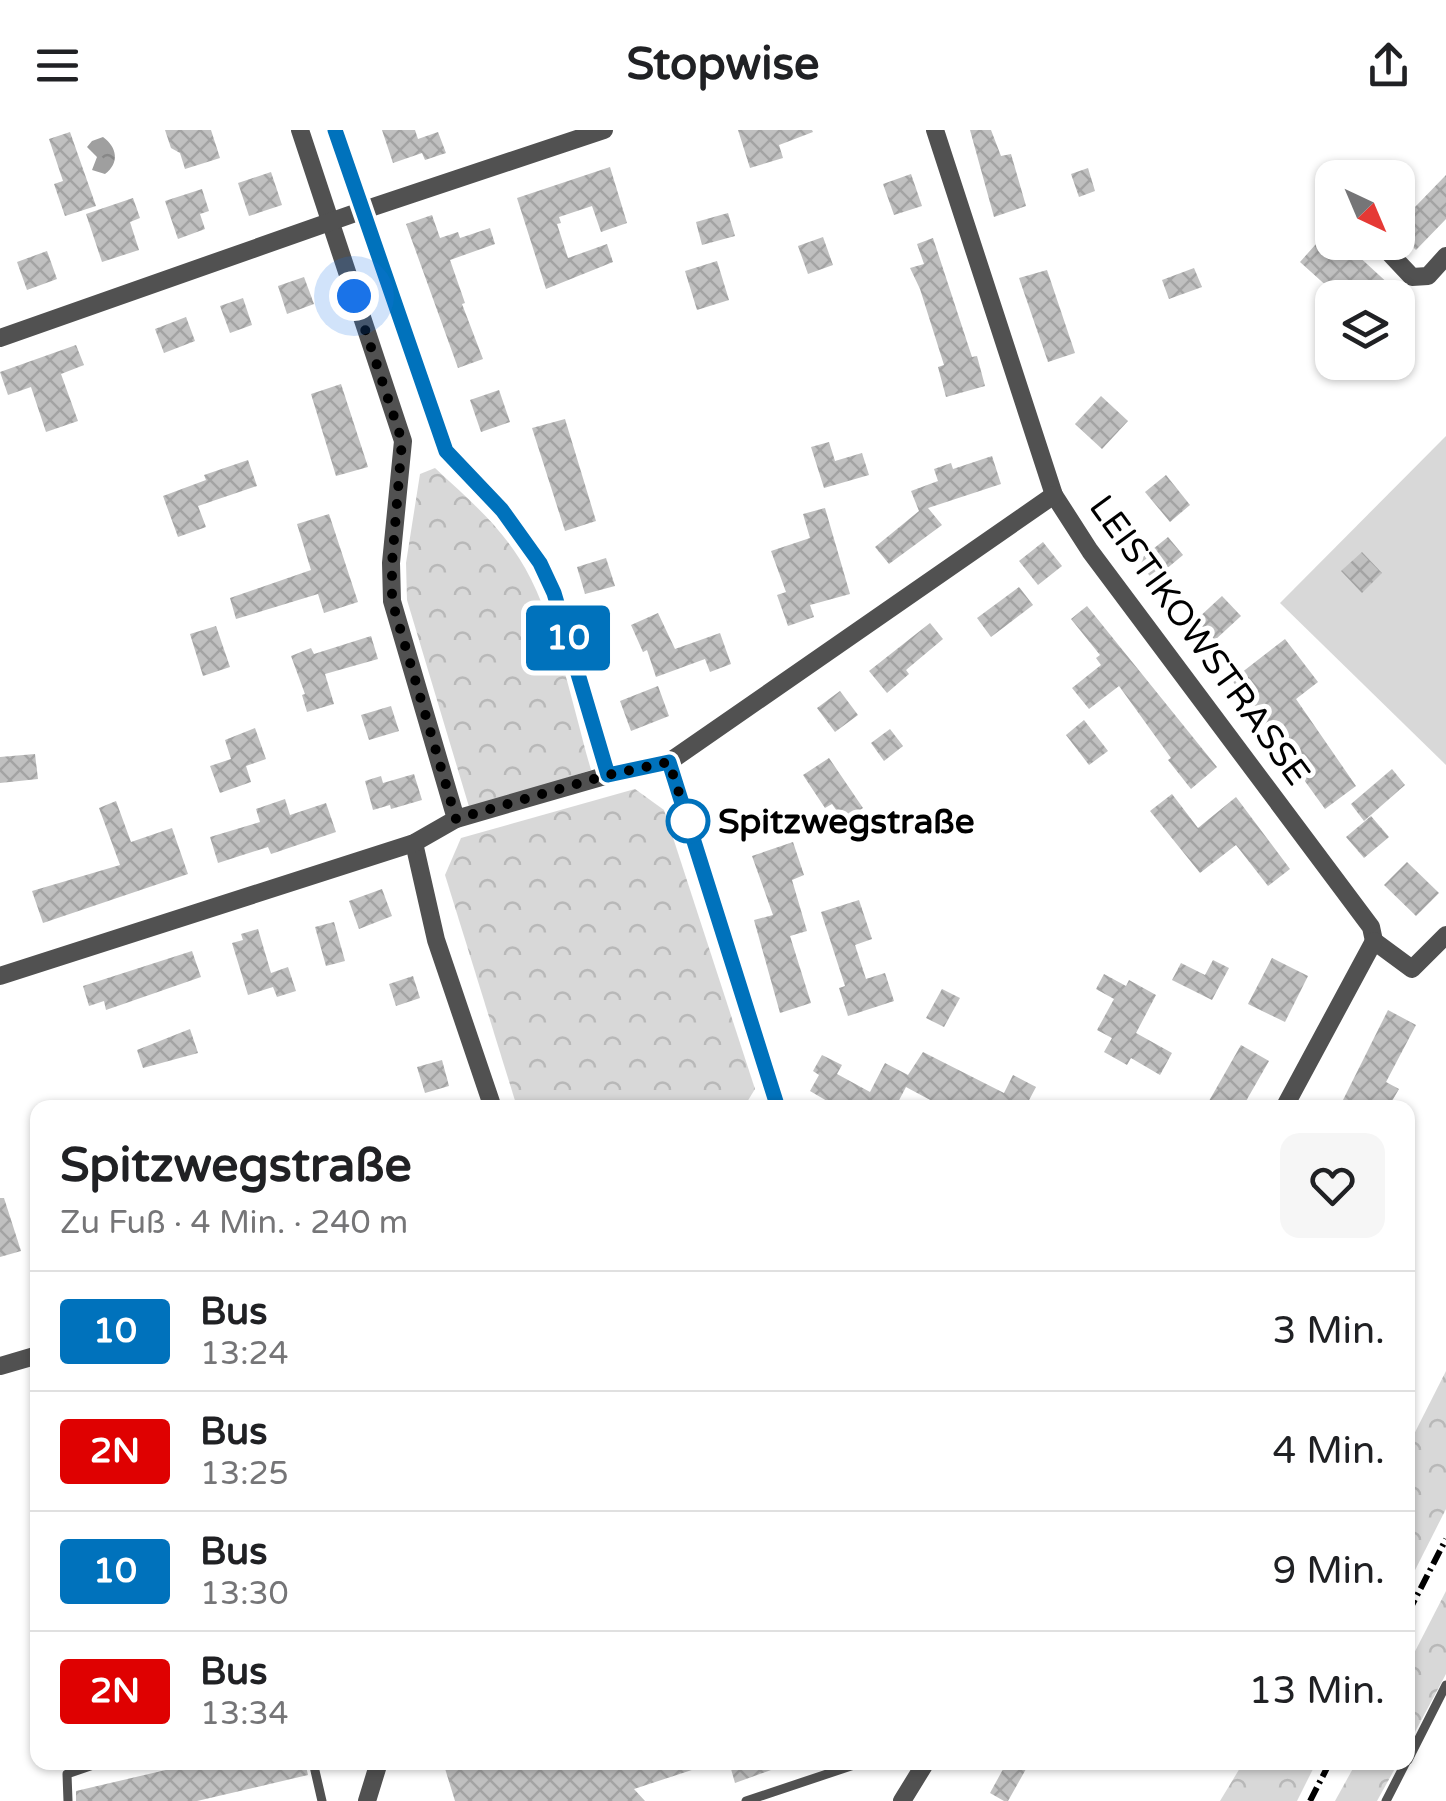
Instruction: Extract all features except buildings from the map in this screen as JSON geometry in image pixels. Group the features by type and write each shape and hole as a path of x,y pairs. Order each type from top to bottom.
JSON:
{"street":[{"path":"300,130 402,441 392,601 456,819"},
{"path":"335,130 446,451 502,510 540,563 554,593 608,775"},
{"path":"0,338 604,130"},
{"name":"LEISTIKOWSTRASSE","path":"936,130 1054,495 1090,551 1371,927 1374,941"},
{"path":"1396,260 1412,277 1428,276 1446,256"},
{"path":"0,976 414,843 456,819 608,775 669,762 1054,495"},
{"path":"669,762 775,1100"},
{"path":"414,843 436,940 489,1100"},
{"path":"1288,1100 1374,941 1412,969 1446,935"},
{"path":"0,1366 30,1357"},
{"path":"367,1801 377,1770"},
{"path":"902,1801 921,1770"}],"lane":[{"path":"1415,1746 1446,1686"},
{"path":"68,1801 67,1774 79,1770"},
{"path":"315,1770 322,1801"},
{"path":"746,1801 839,1770"},
{"path":"1386,1801 1402,1770"}],"green space":[{"path":"1446,436 1446,765 1280,603"},
{"path":"435,468 501,533 531,580 561,661 591,770 470,810 407,600 406,563 420,474"},
{"path":"635,789 664,810 755,1089 748,1100 515,1100 445,875 461,838"},
{"path":"1446,1371 1446,1509 1415,1570 1415,1432"},
{"path":"1446,1591 1446,1674 1415,1732 1415,1651"},
{"path":"1238,1770 1312,1770 1297,1801 1220,1801"},
{"path":"1352,1770 1394,1770 1377,1801 1335,1801"}],"water":[{"path":"103,137 115,155 105,174 92,170 97,157 87,147"}],"railway":[{"path":"1415,1599 1446,1539"},
{"path":"1310,1801 1326,1770"}],"bus line":[{"name":"10","path":"335,130 446,451 502,510 536,554 554,593 608,775 669,762 775,1100"}],"place":[{"name":"Spitzwegstraße","path":"688,821"}],"route":[{"path":"354,296 402,441 392,601 456,819 608,775 669,762 688,821"}]}
